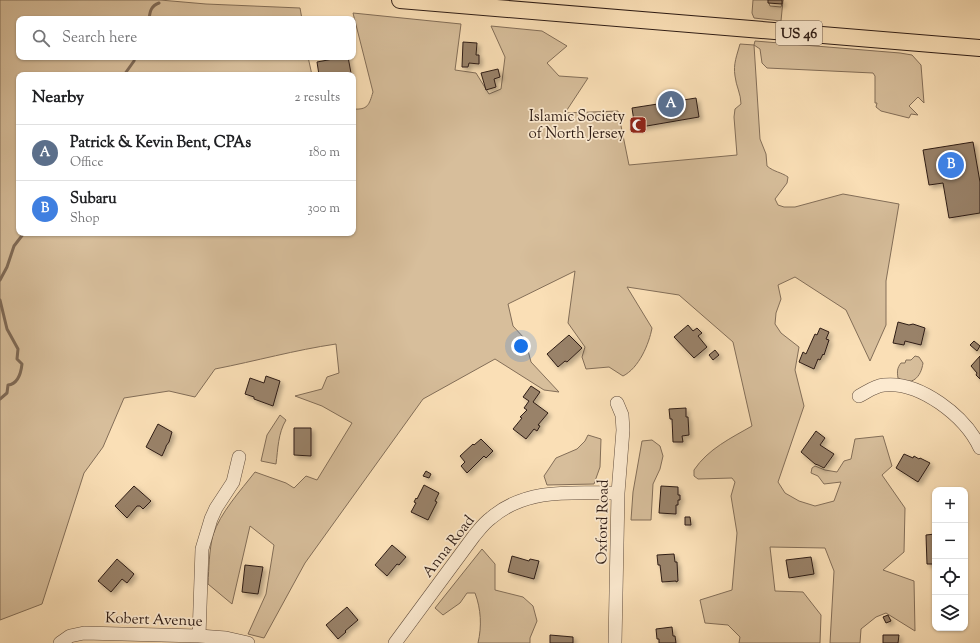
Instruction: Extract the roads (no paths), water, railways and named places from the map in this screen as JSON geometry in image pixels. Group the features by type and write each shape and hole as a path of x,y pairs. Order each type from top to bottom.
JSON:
{"main road":[{"name":"US 46","path":"400,0 980,48"}],"street":[{"path":"859,396 875,387 884,385 913,389 927,395 951,411 966,427 980,448"},
{"name":"Oxford Road","path":"615,643 618,494 622,430 622,415 617,403"},
{"path":"199,636 204,540 216,508 233,482 239,457"},
{"name":"Anna Road","path":"395,643 474,536 486,522 496,514 514,503 543,494 558,492 618,494"},
{"name":"Kobert Avenue","path":"60,643 70,636 84,633 199,636 226,638 248,643"}],"waterway":[{"path":"150,16 151,9 159,3"},
{"path":"126,72 134,60"},
{"path":"0,280 7,267 14,246 22,236"},
{"path":"0,300 7,329 18,349 17,359 22,364 17,380 8,385 7,393 0,399"}],"place":[{"name":"Patrick & Kevin Bent, CPAs","path":"671,104"},
{"name":"Islamic Society of North Jersey","path":"638,125"},
{"name":"Subaru","path":"951,165"}]}
